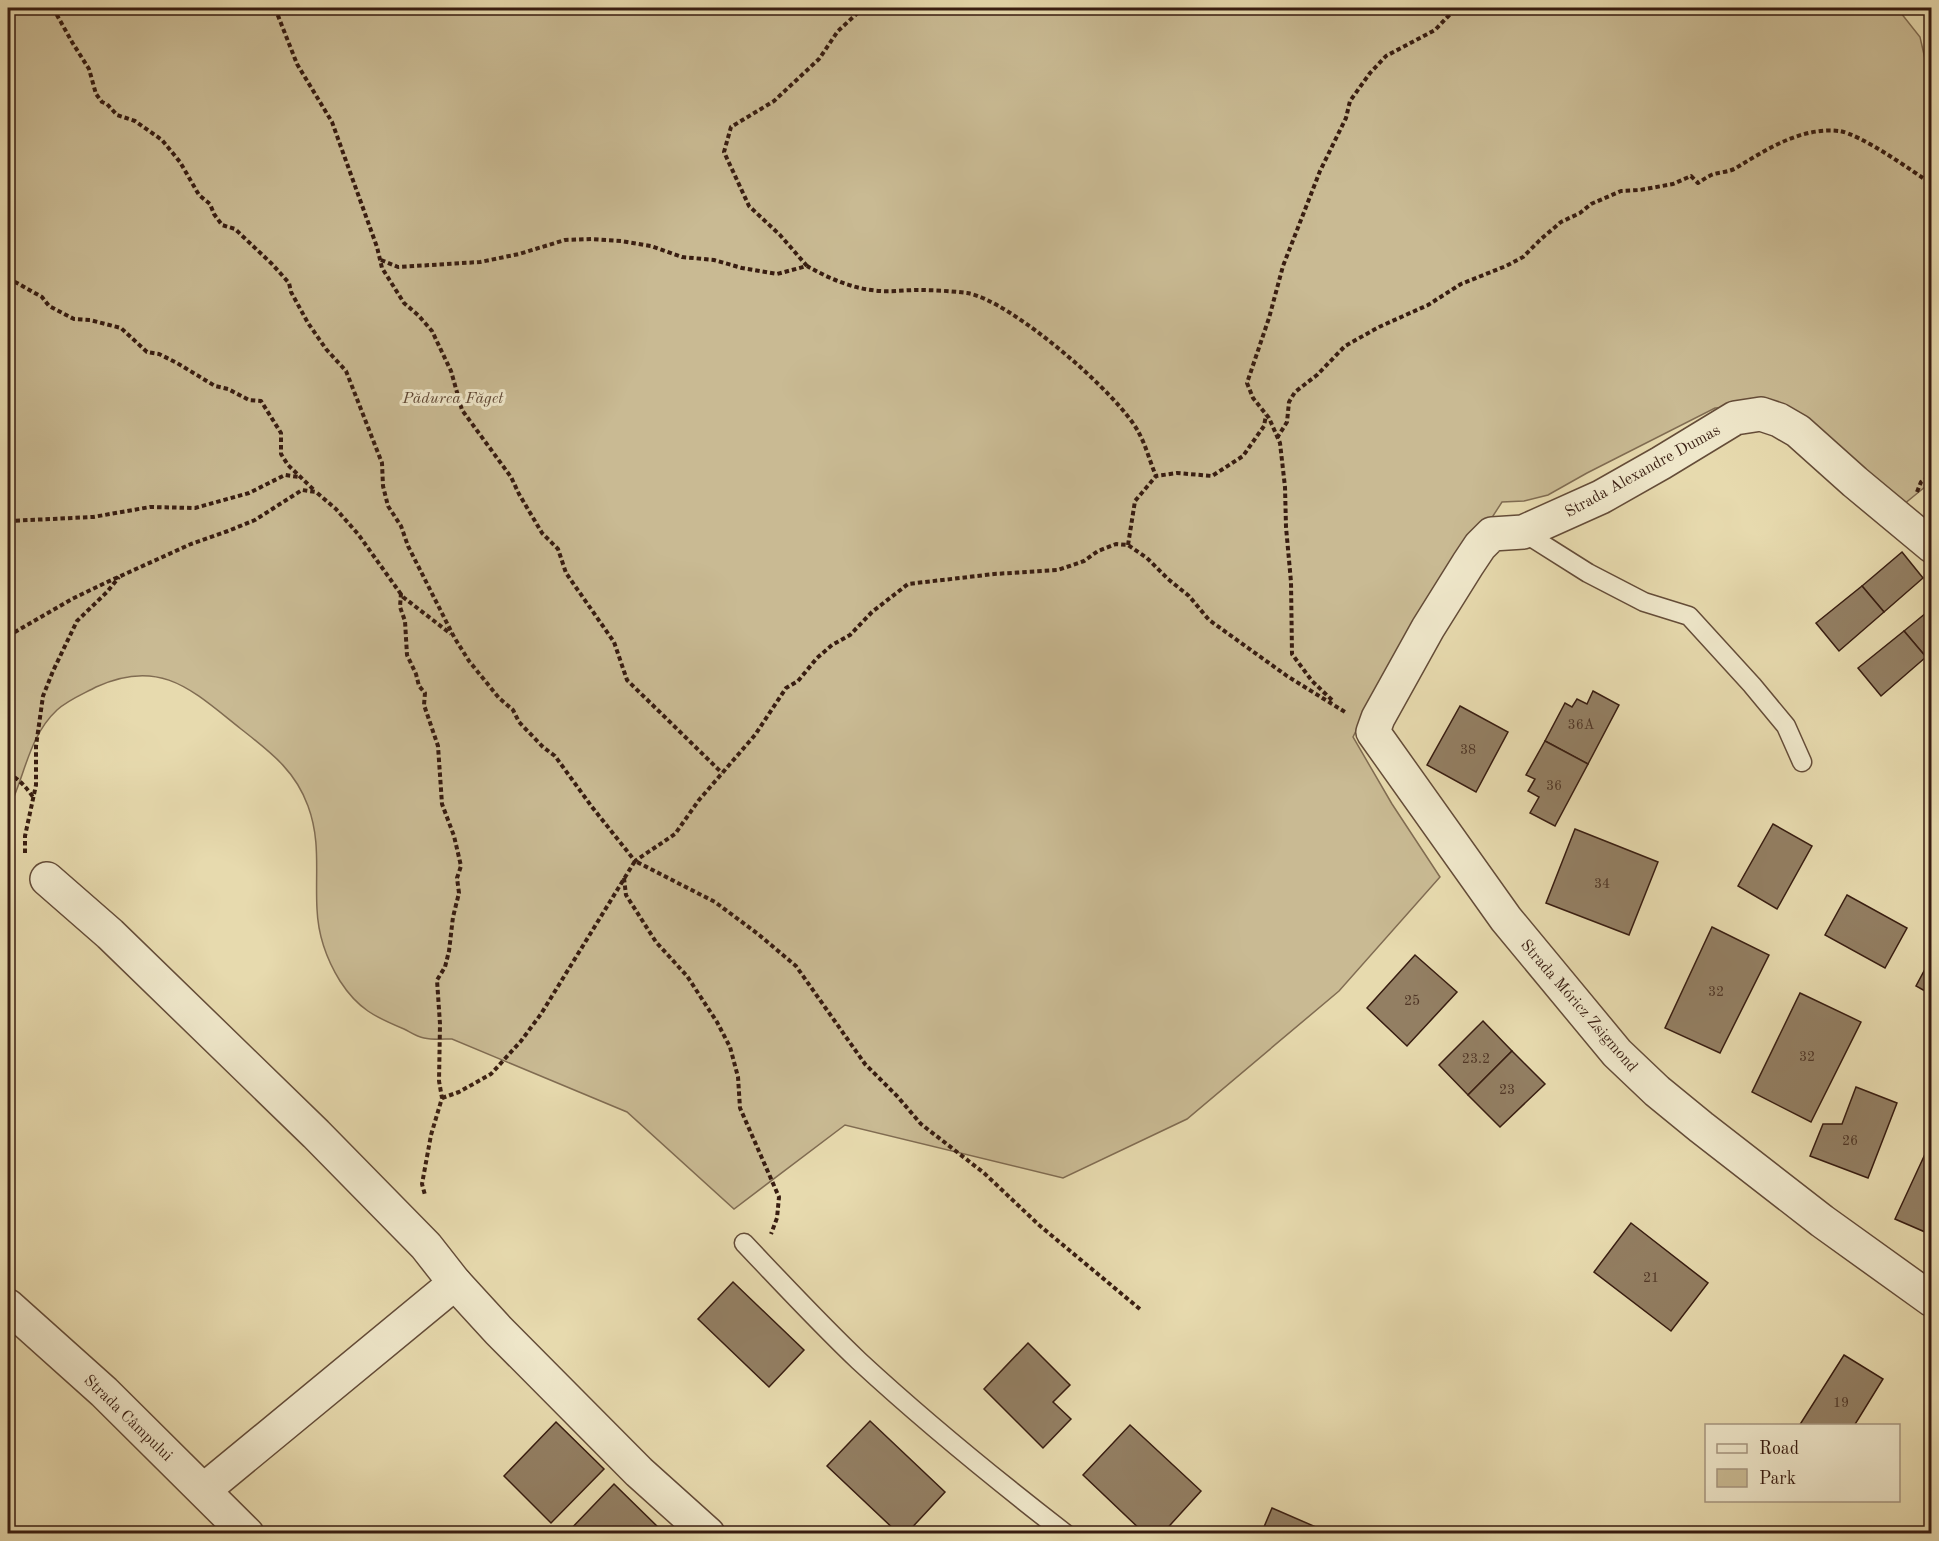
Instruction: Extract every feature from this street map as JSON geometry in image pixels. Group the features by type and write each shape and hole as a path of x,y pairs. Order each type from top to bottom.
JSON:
{"street":[{"name":"Strada Alexandre Dumas","path":"1380,743 1378,718 1428,628 1480,546 1492,534 1523,532 1601,496 1735,418 1761,414 1779,420 1798,431 1932,546"},
{"name":"Strada Móricz Zsigmond","path":"1380,743 1506,919 1617,1053 1657,1091 1701,1127 1822,1221 1932,1300"},
{"path":"48,879 110,934 316,1134 426,1246 455,1283 499,1331 639,1472 708,1533"},
{"path":"204,1490 455,1283"},
{"name":"Strada Câmpului","path":"8,1306 104,1392 247,1533"}],"lane":[{"path":"1523,532 1588,573 1644,602 1689,616 1786,726 1802,762"},
{"path":"744,1243 859,1361 943,1435 1066,1533"}],"path":[{"path":"52,8 89,69 96,94 102,102 117,115 135,121 162,140 180,162 199,195 210,204 222,225 235,229 272,264 288,284 308,323 326,349 346,371 382,463 383,486 388,506 401,526 408,546 454,637 499,698 513,710 519,722 555,756 635,861 715,902 796,966 866,1064 921,1124 984,1173 1039,1225 1141,1310"},
{"path":"275,8 297,64 332,122 382,268 404,303 432,331 451,370 462,410 511,477 542,533 558,549 566,573 614,642 627,680 722,772"},
{"path":"863,8 838,31 819,59 774,102 731,127 724,152 749,206 780,235 807,266 838,283 880,291 918,290 969,294 1007,310 1048,339 1121,408 1139,432 1155,476"},
{"path":"1380,743 1312,681 1292,654 1291,582 1282,459 1277,438 1266,414 1253,398 1247,383 1269,318 1283,266 1320,171 1346,118 1350,101 1370,73 1386,56 1435,30 1456,8"},
{"path":"1277,438 1287,423 1289,402 1295,392 1331,362 1345,346 1379,327 1428,305 1461,284 1506,266 1523,256 1562,222 1580,213 1591,204 1621,191 1673,184 1691,176 1698,183 1711,175 1733,170 1753,157 1801,134 1838,131 1847,133 1874,147 1932,184"},
{"path":"380,260 398,267 480,262 519,254 565,240 592,239 651,246 682,257 714,260 777,274 807,266"},
{"path":"8,278 42,297 49,306 74,319 90,320 121,328 147,352 159,354 215,386 228,389 249,399 261,401 281,433 281,454 288,465 336,509 358,534 401,593 454,637"},
{"path":"1128,545 1135,501 1155,476 1177,473 1212,476 1243,456 1264,426 1266,414"},
{"path":"8,521 93,517 150,507 195,508 249,493 285,475 300,477"},
{"path":"8,636 72,599 191,544 255,520 302,490 316,492"},
{"path":"442,1098 459,1092 491,1074 521,1041 541,1014 635,861 675,834 699,800 755,735 786,688 798,681 816,658 832,645 850,635 872,612 908,584 994,574 1058,570 1084,561 1098,551 1116,544 1128,545 1147,558 1189,596 1209,620 1287,675 1336,705"},
{"path":"48,879 37,874 26,861 25,836 36,785 36,746 43,696 52,671 77,621 119,577"},
{"path":"401,593 399,607 405,621 408,655 419,686 425,693 424,705 438,746 442,804 454,837 461,866 457,878 459,893 453,917 449,951 445,967 437,980 440,1024 439,1082 442,1098 422,1184 428,1206"},
{"path":"8,774 25,786 33,797"},
{"path":"624,878 626,895 656,942 687,976 717,1022 730,1047 738,1077 740,1108 779,1197 777,1218 766,1249 758,1258"}],"green space":[{"name":"Pădurea Făget","path":"8,8 1897,8 1920,37 1931,85 1931,482 1898,509 1767,406 1715,408 1548,495 1524,501 1502,502 1364,715 1353,737 1392,804 1440,877 1339,991 1187,1119 1063,1178 845,1125 734,1209 627,1112 452,1039 419,1037 376,1016 354,999 335,973 321,937 317,909 315,832 303,793 289,772 272,754 207,702 175,682 158,677 139,676 119,679 96,687 66,703 47,721 40,732 8,810"}],"building":[{"path":"1902,552 1923,578 1884,612 1862,586"},
{"path":"1862,586 1884,612 1839,651 1816,623"},
{"path":"1932,608 1932,652 1926,657 1904,631"},
{"path":"1904,631 1926,657 1881,696 1858,668"},
{"path":"1593,691 1619,705 1588,764 1545,741 1565,703 1572,707 1577,699 1587,704"},
{"path":"1460,706 1508,732 1476,792 1427,765"},
{"path":"1545,741 1588,764 1555,826 1530,813 1539,797 1528,791 1535,779 1526,775"},
{"path":"1773,824 1812,846 1777,909 1738,886"},
{"path":"1575,829 1658,862 1629,935 1546,903"},
{"path":"1847,895 1907,928 1885,968 1825,935"},
{"path":"1712,927 1769,955 1720,1053 1665,1028"},
{"path":"1415,955 1457,992 1407,1046 1367,1008"},
{"path":"1932,956 1932,995 1916,986"},
{"path":"1800,993 1861,1022 1811,1122 1752,1092"},
{"path":"1483,1021 1512,1051 1468,1095 1439,1065"},
{"path":"1512,1051 1545,1084 1500,1127 1468,1095"},
{"path":"1856,1087 1897,1103 1868,1178 1810,1156 1823,1124 1842,1124"},
{"path":"1932,1139 1932,1235 1895,1219"},
{"path":"1631,1223 1708,1283 1671,1331 1594,1272"},
{"path":"733,1282 804,1350 769,1387 698,1319"},
{"path":"1028,1343 1070,1385 1053,1402 1071,1419 1043,1448 984,1389"},
{"path":"1844,1355 1883,1379 1855,1424 1800,1424"},
{"path":"870,1421 945,1492 906,1534 899,1534 827,1466"},
{"path":"556,1422 604,1469 551,1523 504,1476"},
{"path":"1130,1425 1201,1491 1162,1534 1145,1534 1083,1475"},
{"path":"614,1484 662,1531 660,1534 566,1534"},
{"path":"1272,1508 1332,1534 1261,1534"}]}
